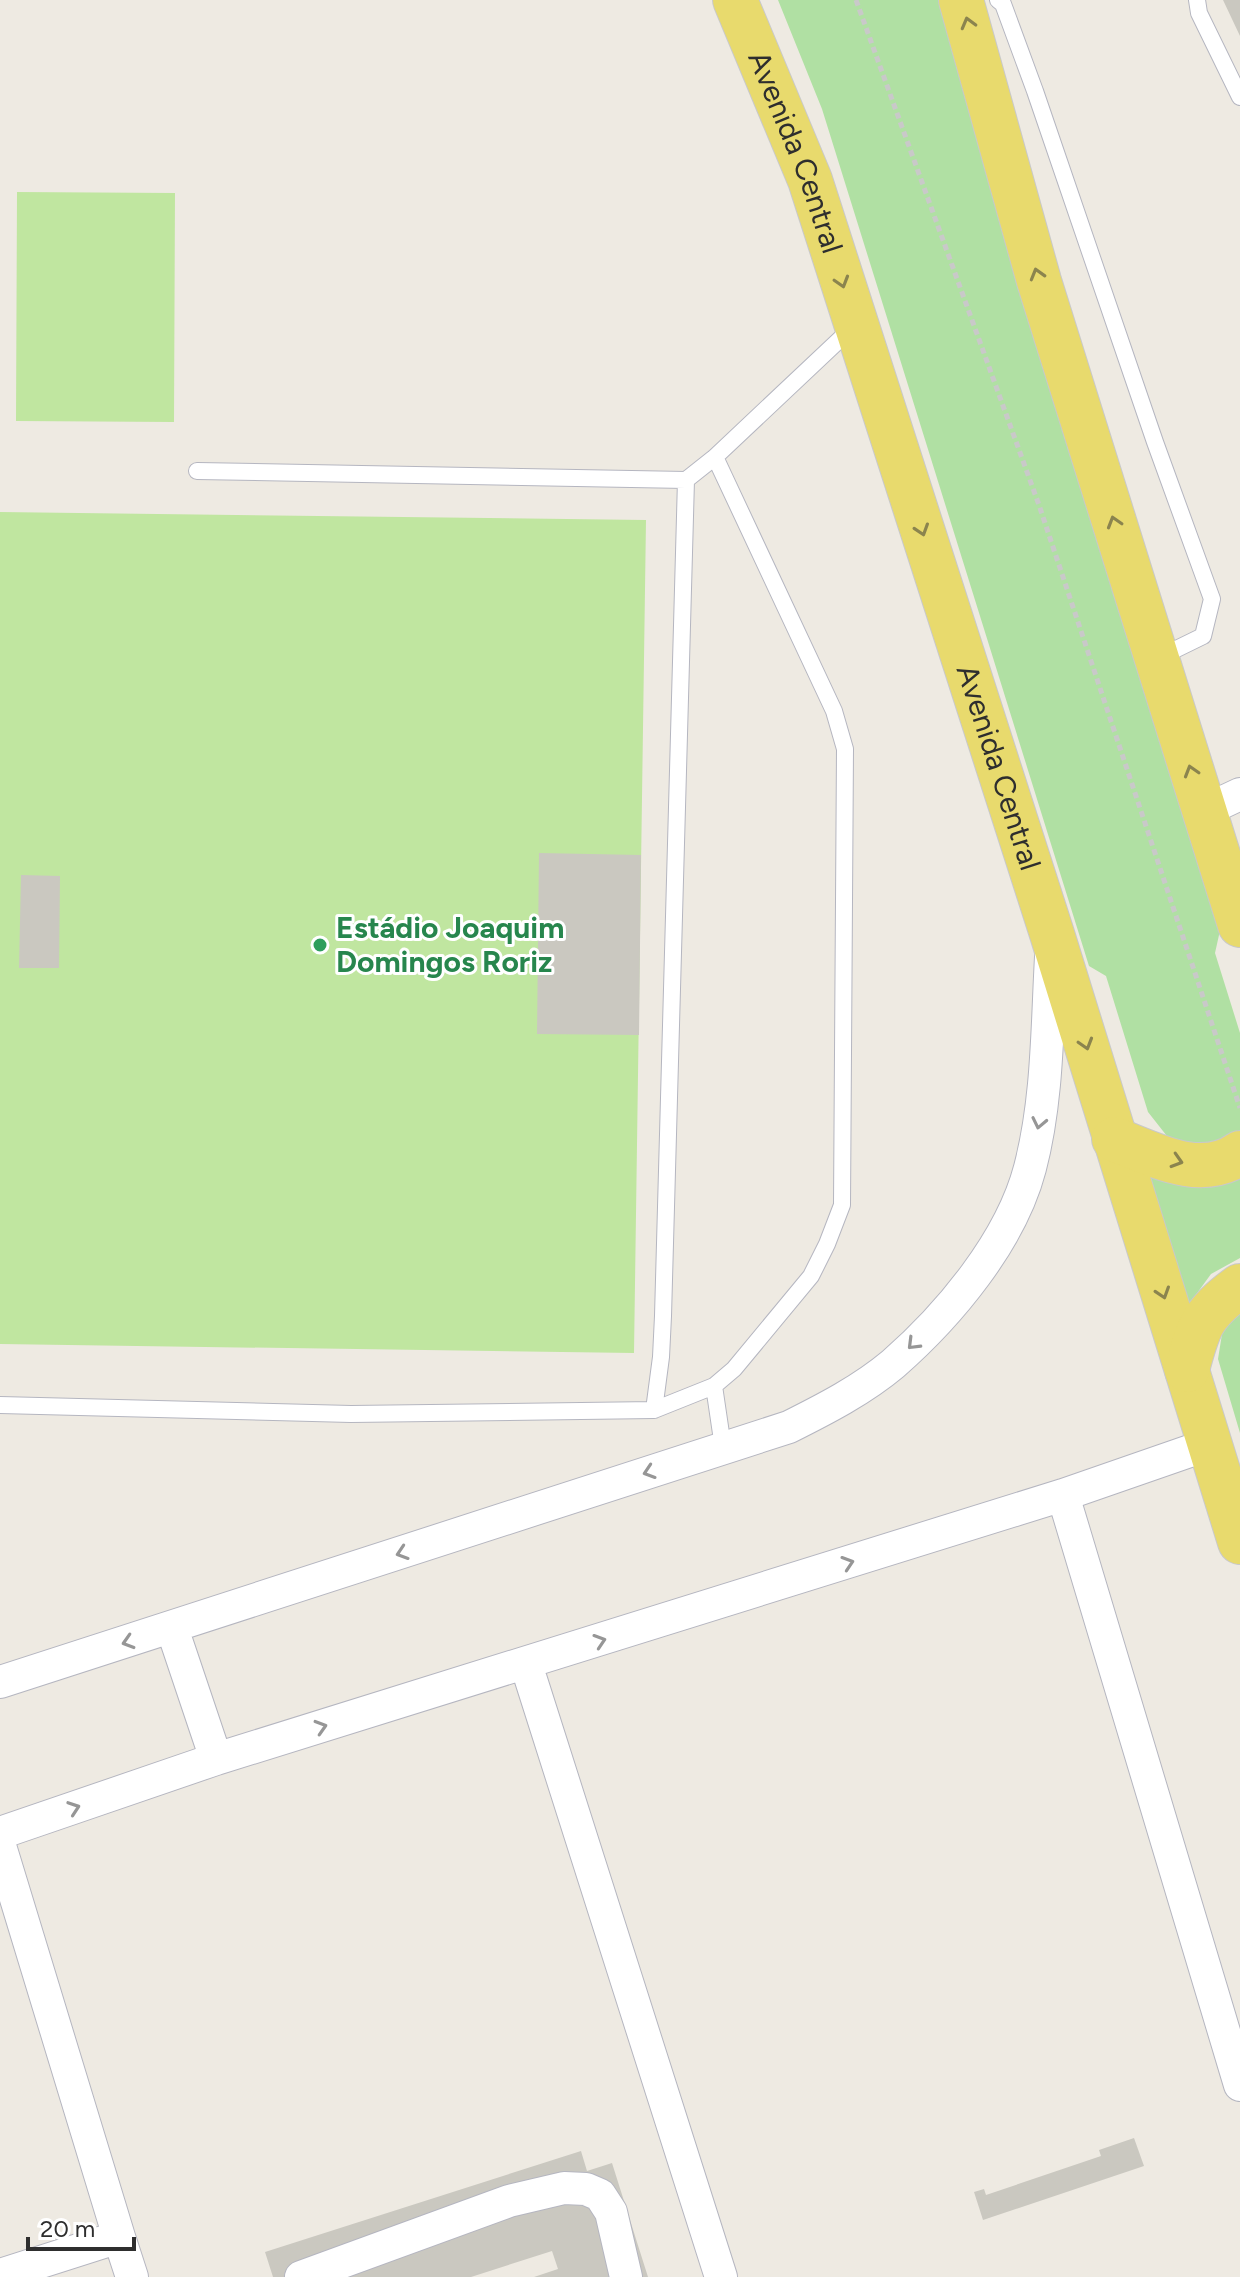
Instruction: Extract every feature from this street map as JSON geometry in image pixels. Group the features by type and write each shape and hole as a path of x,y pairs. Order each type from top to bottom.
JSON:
{"main road":[{"name":"Avenida Central","path":"735,0 810,180 1052,934 1240,1542"},
{"path":"961,0 1039,281 1156,659 1222,803 1240,925"},
{"path":"1114,1139 1186,1166 1229,1161 1240,1153"},
{"path":"1187,1370 1198,1328 1217,1302 1240,1286"}],"street":[{"path":"0,1682 789,1427 827,1408 891,1365 972,1279 1007,1228 1030,1170 1042,1108 1052,934"},
{"path":"0,1833 216,1759 1063,1495 1210,1444"},
{"path":"1063,1495 1240,2085"},
{"path":"172,1628 216,1759"},
{"path":"526,1664 721,2277"},
{"path":"0,1846 132,2277"},
{"path":"301,2277 509,2201 564,2188 586,2189 600,2195 611,2212 626,2277"},
{"path":"0,2275 119,2237"}],"lane":[{"path":"998,0 1003,4 1035,91 1212,599 1203,636 1156,659"},
{"path":"1197,0 1199,13 1240,97"},
{"path":"197,471 686,480 715,457 855,325"},
{"path":"0,1405 351,1414 654,1410 714,1386 734,1369 811,1276 842,1205 845,749 834,711 715,457"},
{"path":"654,1410 663,1316 686,480"},
{"path":"714,1386 723,1447"}],"path":[{"path":"856,0 1039,505 1240,1108"}],"green space":[{"path":"778,0 945,0 1225,908 1215,953 1240,1033 1240,1134 1232,1143 1174,1145 1148,1112 1106,976 1089,966 822,109"},
{"path":"17,192 175,193 174,422 16,421"},
{"name":"Estádio Joaquim Domingos Roriz","path":"0,512 646,520 634,1353 0,1344"},
{"path":"1145,1174 1240,1176 1240,1258 1211,1274 1187,1307"},
{"path":"1240,1302 1240,1433 1218,1359 1222,1334"}],"building":[{"path":"1223,0 1240,0 1240,36"},
{"path":"539,853 641,855 639,1035 537,1034"},
{"path":"21,875 60,876 59,968 19,968"},
{"path":"1134,2138 1144,2166 983,2220 974,2192 984,2189 986,2195 1101,2156 1099,2150"},
{"path":"581,2151 587,2171 612,2163 648,2277 534,2277 558,2269 552,2251 471,2277 273,2277 265,2252"}],"place":[{"name":"Estádio Joaquim Domingos Roriz","path":"320,945"}]}
